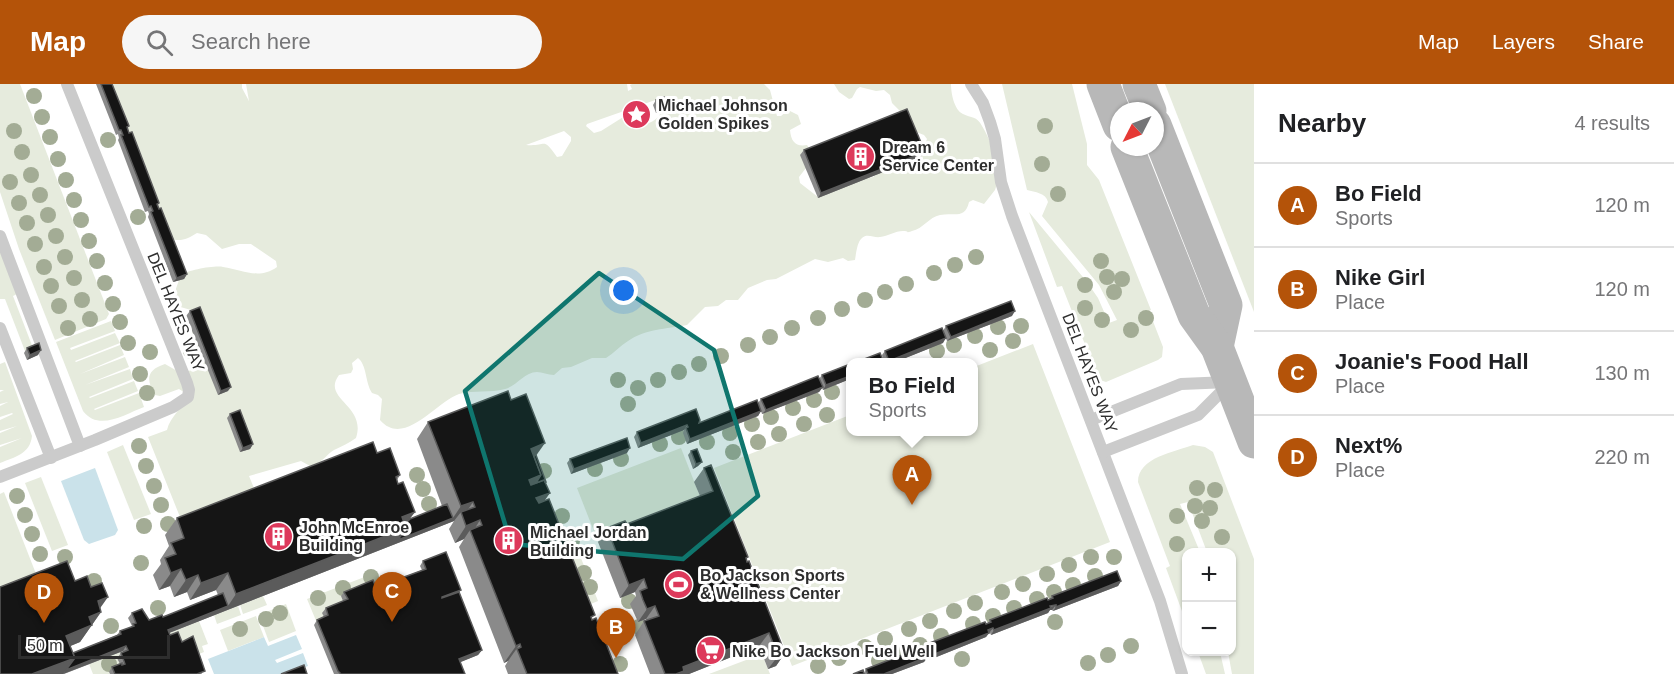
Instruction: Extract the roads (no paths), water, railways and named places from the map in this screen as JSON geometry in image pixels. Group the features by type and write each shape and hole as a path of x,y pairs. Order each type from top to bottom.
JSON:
{"main road":[{"path":"1103,84 1110,102"},
{"path":"1139,84 1146,102"},
{"path":"1164,148 1226,305 1217,347"},
{"path":"1131,156 1194,315 1217,347 1254,441"}],"lane":[{"name":"DEL HAYES WAY","path":"0,477 81,446 181,403 188,397 189,390 66,84"},
{"name":"DEL HAYES WAY","path":"971,84 983,103 995,138 1002,182 1012,216 1160,601 1182,674"},
{"path":"0,236 81,446"},
{"path":"0,328 51,458"},
{"path":"1091,420 1181,384 1231,382"},
{"path":"1103,452 1198,415 1231,382"}],"water":[{"path":"95,468 118,530 115,535 89,544 84,540 61,481"},
{"path":"296,635 302,649 275,660 277,663 303,653 308,666 286,674 214,674 208,659 264,637 268,646"}],"place":[{"name":"Michael Johnson Golden Spikes","path":"637,114"},
{"name":"Dream 6 Service Center","path":"861,156"},
{"name":"Bo Field","path":"912,505"},
{"name":"John McEnroe Building","path":"278,536"},
{"name":"Michael Jordan Building","path":"509,541"},
{"name":"Bo Jackson Sports & Wellness Center","path":"679,584"},
{"name":"Joanie's Food Hall","path":"392,622"},
{"name":"Next%","path":"44,623"},
{"name":"Nike Bo Jackson Fuel Well","path":"711,651"},
{"name":"Nike Girl","path":"616,658"}]}
